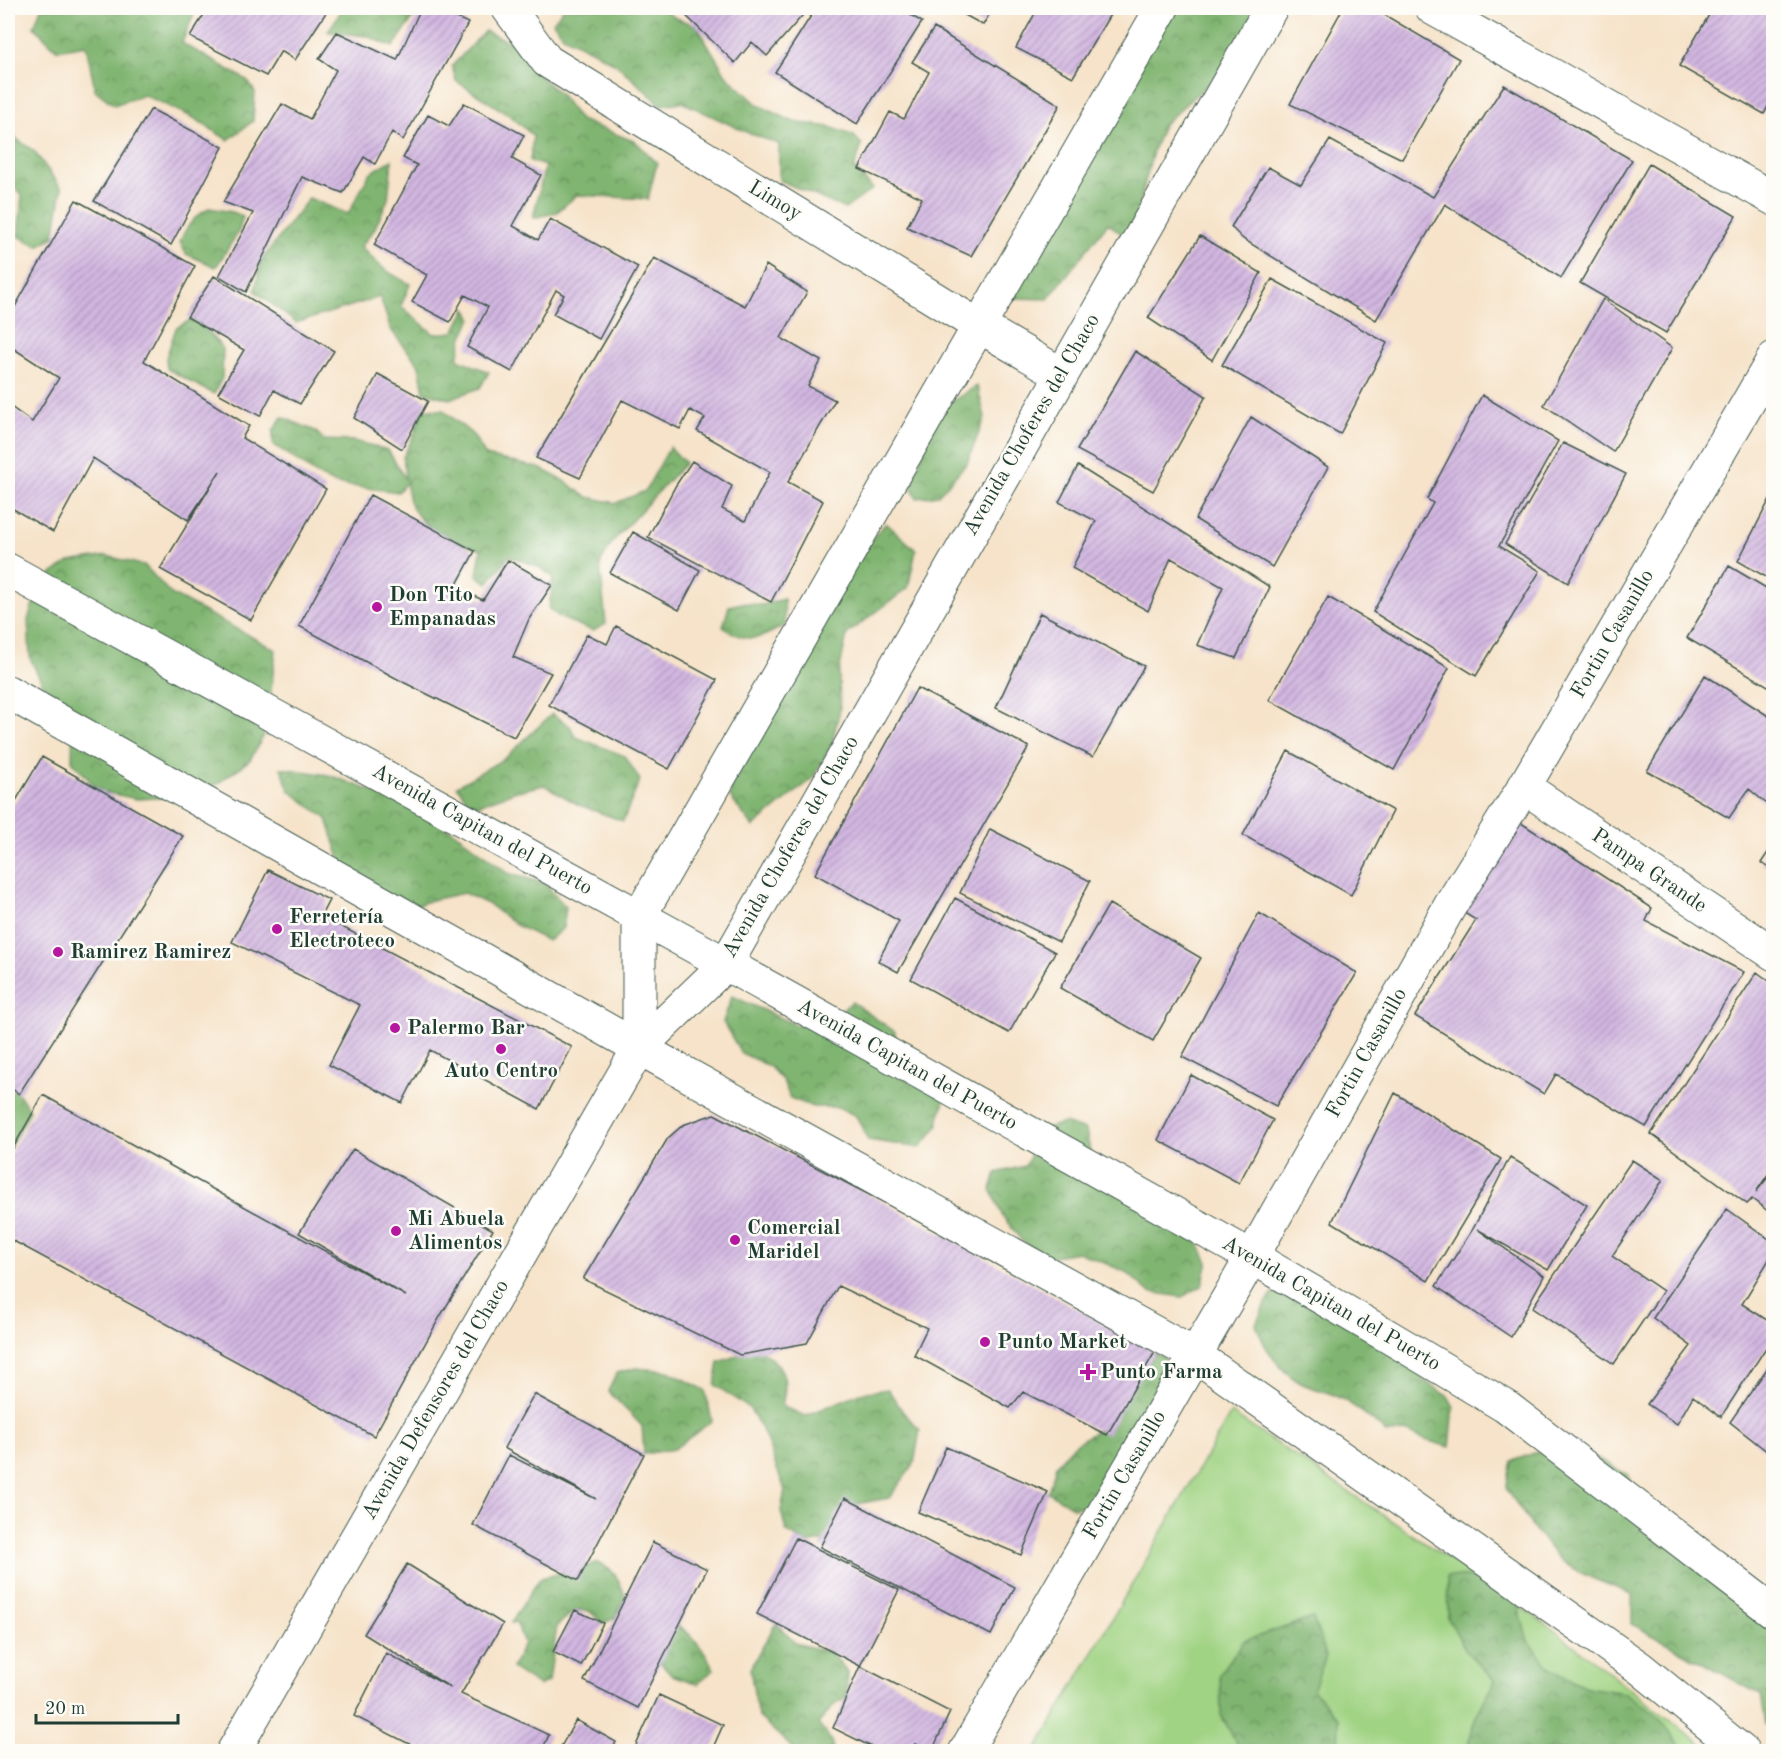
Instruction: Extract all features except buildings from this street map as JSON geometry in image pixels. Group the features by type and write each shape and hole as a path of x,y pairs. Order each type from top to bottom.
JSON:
{"street":[{"name":"Limoy","path":"508,8 547,61 1061,374"},
{"path":"639,1048 639,917 1162,8"},
{"name":"Avenida Choferes del Chaco","path":"639,1048 726,964 1271,8"},
{"path":"1432,8 1773,199"},
{"name":"Fortin Casanillo","path":"965,1752 1252,1257 1450,906 1524,788 1773,358"},
{"name":"Avenida Capitan del Puerto","path":"8,570 726,964 1252,1257 1505,1406 1773,1612"},
{"path":"8,692 639,1048 1195,1354 1640,1668 1743,1752"},
{"name":"Pampa Grande","path":"1524,788 1773,954"},
{"name":"Avenida Defensores del Chaco","path":"233,1752 639,1048"}],"green space":[{"path":"41,8 196,9 182,43 247,80 255,92 253,121 228,140 194,118 144,95 114,105 95,90 86,45 57,50 34,27"},
{"path":"343,8 420,8 393,47 367,36 328,32"},
{"path":"564,8 663,8 674,17 697,26 726,75 758,105 794,122 830,127 854,136 862,145 854,168 873,189 845,209 779,180 779,144 746,132 682,102 661,105 617,65 563,36 553,22"},
{"path":"1146,8 1272,8 1248,47 1163,125 1153,151 1130,241 1108,223 1048,299 1013,298"},
{"path":"485,31 516,45 580,120 636,142 657,163 648,199 577,195 557,212 533,218 545,166 530,161 533,136 512,117 456,81 452,66"},
{"path":"8,133 34,151 62,189 54,237 38,246 18,236 22,195 8,182"},
{"path":"392,160 388,199 374,230 361,246 383,268 410,284 401,306 434,334 454,332 466,309 472,318 462,339 458,359 489,372 480,388 449,399 424,392 419,365 391,330 380,297 296,323 255,291 261,261 309,198 348,214 370,173"},
{"path":"209,208 233,212 243,217 239,231 216,267 186,254 180,242 191,222"},
{"path":"192,319 209,332 223,349 222,378 214,394 167,369 166,358 176,328"},
{"path":"977,386 985,417 967,463 938,495 917,498 911,486 925,446 944,406"},
{"path":"423,409 443,410 473,435 486,456 539,468 566,482 587,497 616,503 645,491 670,447 685,463 613,541 600,564 606,624 593,631 561,618 549,609 553,577 539,567 509,556 488,583 477,576 481,549 449,538 429,527 414,511 409,501 407,482 398,492 336,484 321,477 273,444 273,431 282,417 315,431 324,440 354,441 388,450 406,480 403,457"},
{"path":"886,523 916,550 908,588 847,634 839,672 840,710 831,746 812,779 753,827 730,797 733,755 860,552"},
{"path":"107,556 145,566 171,594 276,650 266,731 250,760 217,784 177,797 137,799 99,791 72,761 73,723 47,693 30,658 28,620 39,583 69,562"},
{"path":"784,599 785,625 768,634 747,638 723,627 729,606 742,603 762,605"},
{"path":"552,714 570,726 576,737 625,756 640,780 623,821 579,805 544,785 514,792 472,807 457,786 505,758"},
{"path":"281,768 329,775 386,796 453,831 508,873 544,883 566,907 563,928 548,941 516,925 488,904 464,893 431,900 400,912 364,913 348,883 327,819 289,790"},
{"path":"732,996 798,1026 828,1021 852,1002 895,1032 900,1077 945,1097 937,1127 920,1148 868,1140 856,1116 838,1107 813,1107 790,1098 783,1081 769,1066 741,1053 723,1022"},
{"path":"8,1086 19,1094 30,1111 8,1151"},
{"path":"1064,1123 1086,1130 1093,1168 1197,1240 1208,1262 1202,1286 1182,1297 1149,1292 1126,1272 1078,1252 1048,1257 1021,1240 1002,1215 991,1189 996,1173 1025,1166 1045,1128"},
{"path":"1274,1292 1411,1350 1423,1380 1448,1396 1454,1407 1450,1447 1425,1440 1408,1432 1386,1433 1348,1403 1334,1395 1303,1384 1277,1364 1267,1349 1256,1324 1264,1306"},
{"path":"758,1348 779,1366 782,1372 785,1386 782,1406 805,1416 860,1393 888,1389 903,1412 920,1430 914,1464 889,1498 856,1504 838,1512 842,1537 807,1544 786,1531 781,1511 785,1490 764,1434 750,1409 715,1385 719,1362"},
{"path":"1155,1352 1174,1364 1141,1421 1123,1446 1118,1469 1098,1503 1074,1508 1048,1492 1056,1465 1071,1448 1084,1438 1109,1425"},
{"path":"636,1368 668,1371 705,1390 712,1421 674,1449 644,1454 642,1426 608,1391 617,1373"},
{"path":"1231,1413 1550,1627 1710,1751 1035,1752"},
{"path":"1573,1446 1628,1475 1649,1515 1773,1625 1773,1731 1766,1724 1761,1695 1632,1624 1632,1594 1594,1579 1560,1559 1506,1488 1512,1461 1537,1452"},
{"path":"597,1562 616,1576 625,1597 614,1619 603,1623 589,1611 575,1610 557,1626 549,1681 539,1686 512,1668 524,1643 516,1622 511,1623 540,1578 580,1569"},
{"path":"1447,1576 1486,1578 1517,1602 1528,1641 1552,1670 1586,1687 1625,1693 1657,1715 1683,1751 1466,1751 1476,1716 1495,1681 1467,1652 1448,1618"},
{"path":"1313,1618 1326,1656 1313,1690 1339,1719 1338,1751 1241,1751 1221,1715 1220,1674 1244,1641"},
{"path":"776,1623 795,1643 830,1652 848,1672 846,1698 833,1706 818,1724 832,1742 833,1751 796,1751 758,1716 750,1669"},
{"path":"678,1626 695,1640 714,1669 698,1684 672,1675 653,1654"}],"place":[{"name":"Don Tito Empanadas","path":"377,607"},
{"name":"Ferretería Electroteco","path":"277,929"},
{"name":"Ramirez Ramirez","path":"58,952"},
{"name":"Palermo Bar","path":"395,1028"},
{"name":"Auto Centro","path":"501,1049"},
{"name":"Mi Abuela Alimentos","path":"396,1231"},
{"name":"Comercial Maridel","path":"735,1240"},
{"name":"Punto Market","path":"985,1342"},
{"name":"Punto Farma","path":"1088,1372"}]}
